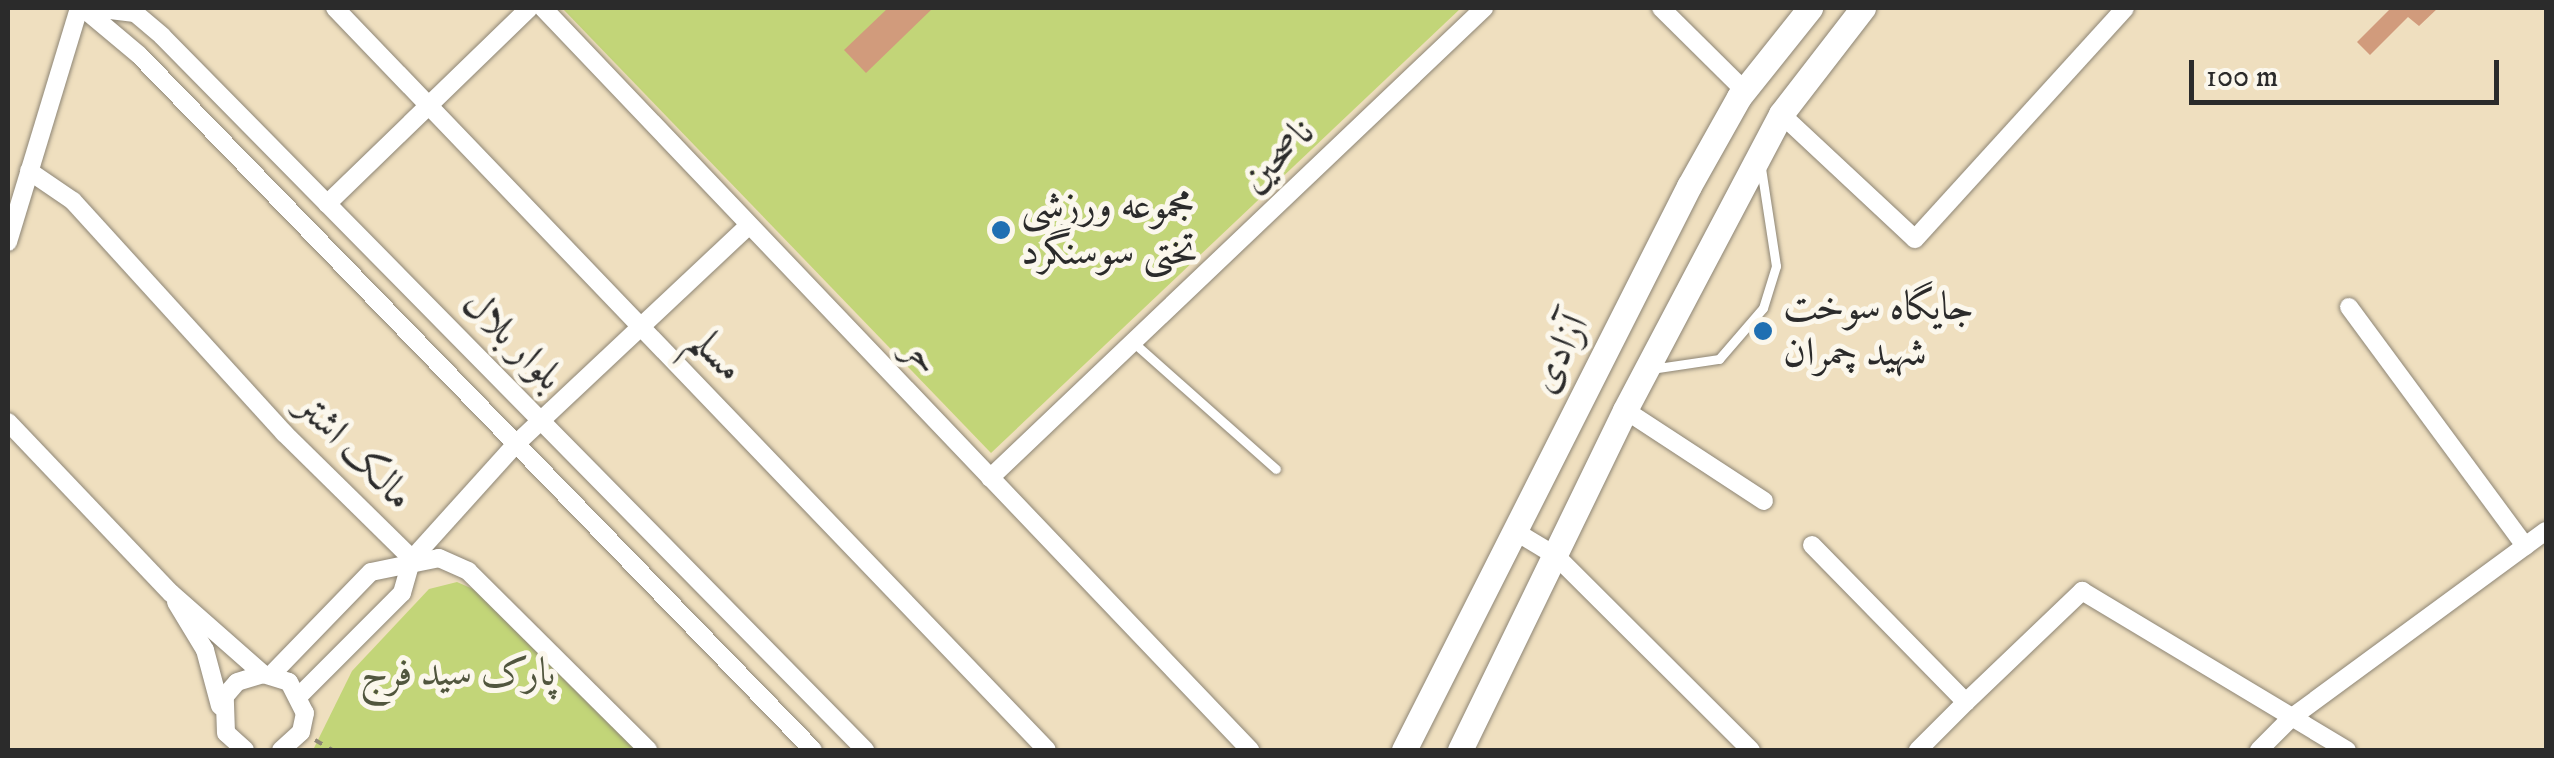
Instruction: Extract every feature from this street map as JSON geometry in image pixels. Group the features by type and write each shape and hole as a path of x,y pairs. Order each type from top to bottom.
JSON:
{"main road":[{"name":"آزادی","path":"1404,750 1744,90 1810,8"},
{"name":"آزادی","path":"1460,750 1626,410 1780,114 1864,8"}],"street":[{"path":"8,242 81,8"},
{"name":"بلوار بلال","path":"81,8 140,55 813,750"},
{"name":"بلوار بلال","path":"94,8 135,14 162,36 864,750"},
{"name":"مسلم","path":"335,8 1047,750"},
{"path":"327,204 529,8"},
{"name":"حر","path":"542,8 1250,750"},
{"name":"ناصحین","path":"990,478 1484,8"},
{"path":"1661,8 1744,90"},
{"path":"1780,114 1915,239 2119,14 2096,8"},
{"name":"مالک اشتر","path":"29,171 73,202 284,433 412,559 438,558 468,570 648,750"},
{"path":"286,749 302,732 300,695 402,592 412,559 516,444 748,226"},
{"path":"2349,307 2525,546"},
{"path":"1626,410 1764,500"},
{"path":"8,422 171,593 268,674 300,695"},
{"path":"1514,530 1556,556 1751,750"},
{"path":"2259,750 2291,718 2546,531"},
{"path":"1812,545 1966,702"},
{"path":"225,733 237,682 268,674 371,572 412,559"},
{"path":"1918,750 2082,591 2347,750"},
{"path":"171,593 205,650 225,733 246,750"}],"lane":[{"path":"1648,370 1718,359 1762,308 1776,266 1759,158"},
{"path":"1133,342 1276,470"}],"green space":[{"name":"مجموعه ورزشی تختی سوسنگرد","path":"562,8 1461,8 991,453"},
{"name":"پارک سید فرج","path":"457,582 482,593 639,750 313,750 352,671 429,589"}],"building":[{"path":"888,8 933,8 866,73 844,50"},
{"path":"2391,8 2438,8 2419,26 2408,17 2370,55 2357,42"}],"place":[{"name":"مجموعه ورزشی تختی سوسنگرد","path":"1001,230"},
{"name":"جایگاه سوخت شهید چمران","path":"1763,331"}]}
